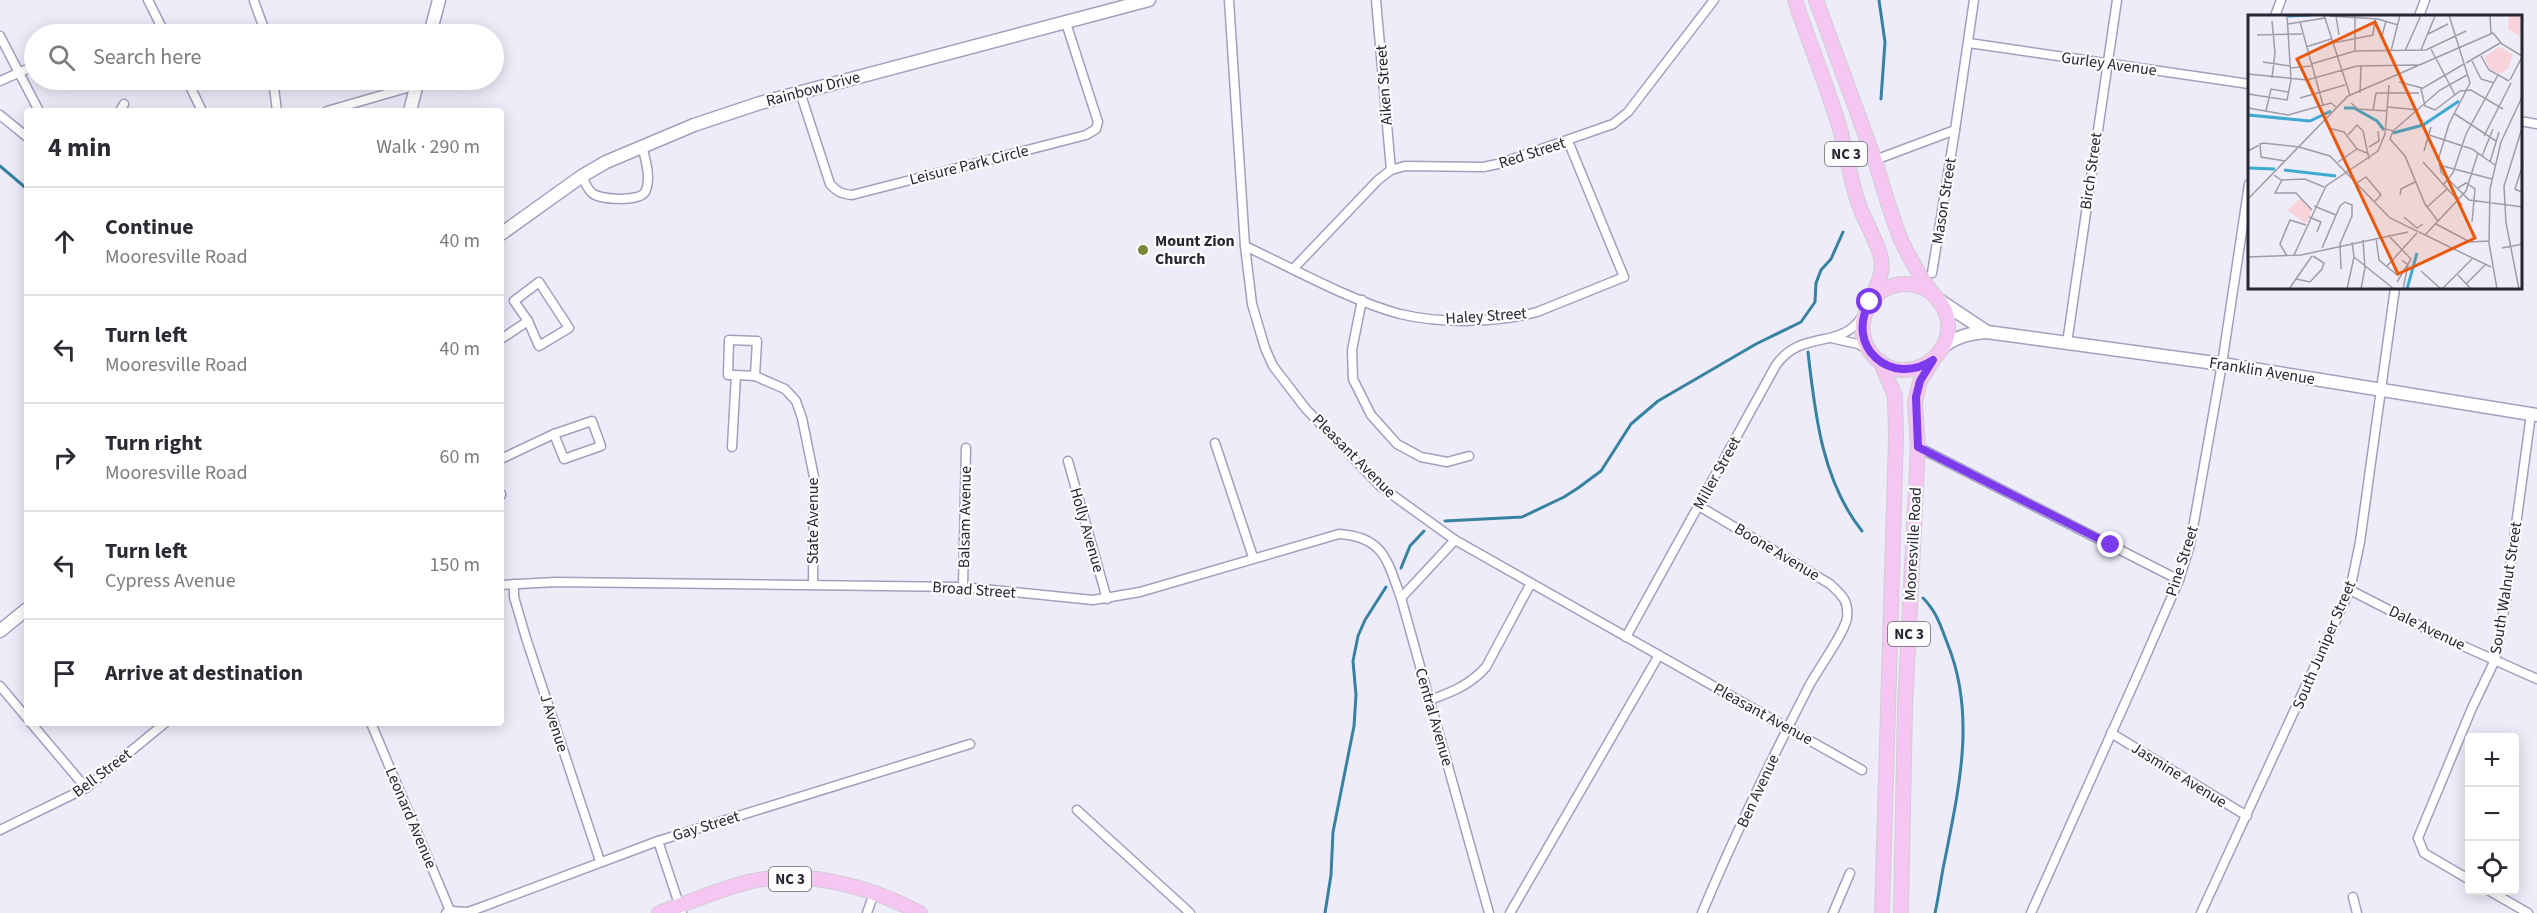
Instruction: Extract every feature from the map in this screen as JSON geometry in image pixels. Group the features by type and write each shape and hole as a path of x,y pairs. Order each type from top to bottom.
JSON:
{"main road":[{"path":"433,24 439,0"},
{"name":"Rainbow Drive","path":"504,232 582,176 642,145 749,106 1149,0"},
{"name":"Mooresville Road","path":"1795,0 1836,115 1860,210 1881,258 1881,272 1865,312 1863,335 1895,396 1896,437 1882,913"},
{"name":"NC 3","path":"1816,0 1902,241 1923,280 1937,298"},
{"path":"411,108 416,90"},
{"path":"1865,312 1879,293 1898,284 1918,285 1937,298 1946,310 1948,322 1944,346"},
{"name":"Franklin Avenue","path":"1937,298 1987,332"},
{"name":"Franklin Avenue","path":"1944,346 1968,334 1987,332 2222,364 2534,414"},
{"name":"Mooresville Road","path":"1901,913 1905,708 1918,447 1916,397 1920,381 1944,346"},
{"path":"1875,357 1891,367 1903,370 1922,367 1933,360"},
{"path":"0,631 24,611"},
{"name":"NC 3","path":"659,913 681,909 738,885 770,880 824,881 874,893 920,913"}],"street":[{"path":"148,0 160,24"},
{"name":"Pleasant Avenue","path":"1229,0 1245,246 1252,304 1265,348 1273,366 1306,409 1380,486 1455,540 1862,770"},
{"name":"Aiken Street","path":"1376,0 1391,170"},
{"name":"Red Street","path":"1391,170 1406,166 1483,167 1498,164 1612,124 1623,117 1714,0"},
{"name":"Mason Street","path":"1932,273 1974,0"},
{"name":"Birch Street","path":"2067,343 2117,0"},
{"path":"2275,15 2281,0"},
{"path":"2419,15 2425,0"},
{"path":"254,1 262,24"},
{"name":"Leisure Park Circle","path":"800,92 830,184 843,195 852,195 1086,135 1096,129 1098,122 1066,23"},
{"path":"0,36 24,80"},
{"name":"Gurley Avenue","path":"1969,43 2248,84"},
{"path":"0,81 24,72"},
{"path":"29,90 38,108"},
{"path":"192,90 201,108"},
{"path":"274,90 277,108"},
{"path":"336,108 393,90"},
{"path":"0,115 24,135"},
{"path":"2522,121 2537,124"},
{"name":"Mason Street","path":"1875,160 1955,130"},
{"name":"Haley Street","path":"1245,246 1362,300 1401,314 1468,320 1522,316 1555,306 1624,277 1568,141"},
{"path":"582,176 587,187 598,196 636,199 644,194 648,184 642,145"},
{"path":"1293,268 1378,180 1391,170"},
{"name":"Pine Street","path":"2031,913 2179,580 2190,545 2222,364 2248,191"},
{"path":"539,282 569,328 539,346 528,321 514,301 539,282"},
{"name":"South Juniper Street","path":"2201,913 2350,590 2360,542 2396,290"},
{"path":"1362,300 1352,350 1353,379 1371,415 1397,444 1421,457 1447,462 1469,456"},
{"name":"Miller Street","path":"1626,637 1779,360 1800,344 1831,338 1850,331 1865,312"},
{"path":"504,337 528,321"},
{"name":"Miller Street","path":"1831,338 1858,344 1875,357"},
{"path":"732,447 736,375 728,375 729,340 757,341 755,376"},
{"name":"State Avenue","path":"736,375 755,376 785,389 796,401 802,418 814,477 813,585"},
{"name":"South Walnut Street","path":"2465,878 2424,853 2418,838 2419,831 2495,660 2534,414"},
{"path":"504,458 555,434 592,421 601,446 564,459 555,434"},
{"path":"1215,443 1253,557"},
{"path":"1918,447 2179,580"},
{"name":"Balsam Avenue","path":"963,587 966,448"},
{"name":"Holly Avenue","path":"1068,461 1107,599"},
{"name":"Boone Avenue","path":"1699,506 1830,584 1844,597 1848,607"},
{"name":"Broad Street","path":"504,585 556,582 963,587 1093,600 1107,599 1330,535 1352,535 1367,539 1380,549 1388,562 1401,598"},
{"path":"1401,598 1455,540"},
{"path":"1430,700 1455,691 1476,678 1486,667 1531,583"},
{"name":"J Avenue","path":"514,584 514,597 526,638 600,861"},
{"name":"Dale Avenue","path":"2350,590 2537,679"},
{"name":"Central Avenue","path":"1401,598 1489,913"},
{"name":"Ben Avenue","path":"1702,913 1788,728 1811,682 1846,622 1848,607"},
{"path":"1510,913 1659,655"},
{"path":"0,686 24,714"},
{"path":"34,726 86,788"},
{"name":"Bell Street","path":"0,830 64,801 86,788 161,726"},
{"name":"Leonard Avenue","path":"372,726 449,912"},
{"name":"Jasmine Avenue","path":"2112,733 2247,816"},
{"name":"Gay Street","path":"449,912 468,912 658,841 970,744"},
{"path":"1077,810 1190,913"},
{"path":"658,841 681,909"},
{"path":"1833,913 1851,873"},
{"path":"867,913 874,893"},
{"path":"2495,895 2528,913"},
{"path":"2353,897 2357,913"}],"waterway":[{"path":"1879,0 1885,42 1881,99"},
{"path":"0,166 24,186"},
{"path":"1445,521 1522,517 1578,488 1601,471 1631,424 1658,401 1756,344 1801,322 1815,302 1816,283 1821,270 1831,259 1843,232"},
{"path":"1808,352 1818,423 1829,469 1848,511 1862,531"},
{"path":"1401,568 1410,546 1424,531"},
{"path":"1325,913 1331,875 1333,832 1354,726 1356,695 1353,661 1358,636 1365,620 1386,587"},
{"path":"1923,598 1938,620 1948,645 1956,671 1963,725 1959,779 1935,913"}],"place":[{"name":"Mount Zion Church","path":"1143,250"}],"route":[{"path":"1870,302 1864,315 1862,328 1865,341 1875,357 1885,365 1903,370 1916,369 1933,360 1916,392 1918,447 2111,545"}]}
